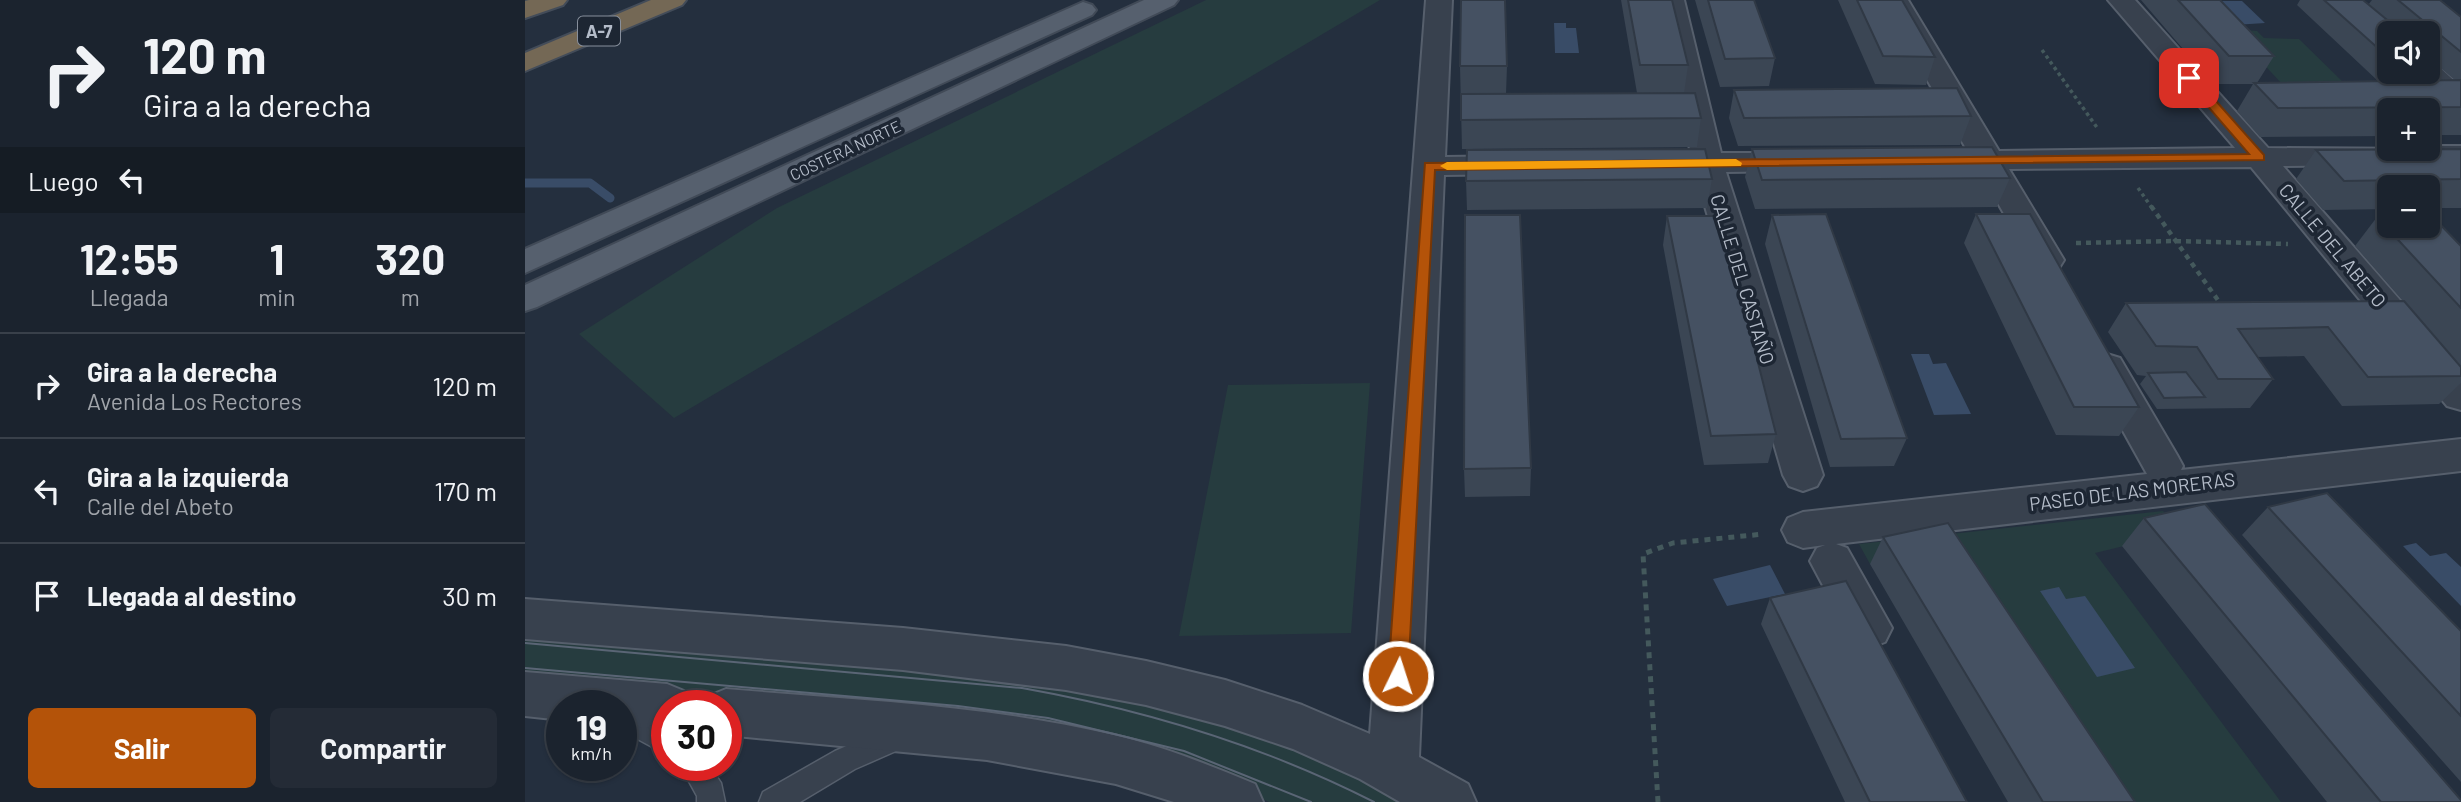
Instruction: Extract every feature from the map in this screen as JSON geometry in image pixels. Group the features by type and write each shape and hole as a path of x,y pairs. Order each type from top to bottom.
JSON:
{"highway":[{"path":"525,10 554,0"},
{"path":"525,34 621,0"},
{"name":"A-7","path":"525,64 673,0"}],"main road":[{"name":"COSTERA NORTE","path":"525,262 1104,0"},
{"name":"COSTERA NORTE","path":"525,299 1165,0"}],"street":[{"path":"1393,770 1439,0"},
{"name":"CALLE DEL CASTAÑO","path":"1671,0 1708,163 1803,475"},
{"path":"1895,0 2064,290"},
{"name":"CALLE DEL ABETO","path":"2121,0 2461,396"},
{"path":"2440,83 2461,102"},
{"path":"1914,161 2461,155"},
{"path":"1630,164 1833,162"},
{"path":"1429,166 1546,165"},
{"path":"2090,337 2163,466"},
{"name":"PASEO DE LAS MORERAS","path":"1818,545 2461,454"},
{"path":"1818,545 1891,669"},
{"path":"525,619 871,645 1002,657 1089,670 1193,693 1248,709 1326,739 1393,770 1450,802"},
{"path":"525,694 546,697"},
{"path":"742,713 914,729 1077,751 1136,765 1237,802"}],"lane":[{"path":"773,802 845,760 914,729"},
{"path":"704,781 711,793 711,802"}],"path":[{"path":"2136,185 2220,303"},
{"path":"2037,244 2175,240 2334,246"},
{"path":"1658,802 1643,554 1672,543 1818,545"}],"green space":[{"path":"1206,0 1380,0 674,418 579,334 777,208"},
{"path":"2231,29 2257,31 2264,38 2299,39 2345,84 2283,85"},
{"path":"1370,383 1351,633 1179,636 1228,385"},
{"path":"2163,511 2182,532 2095,553 2281,802 2134,802 1933,551 1870,564 1859,544"},
{"path":"525,629 1053,676 1293,743 1410,802 1269,802 1235,785 915,717 742,701 742,690 651,692 525,680"}],"water":[{"path":"2221,1 2242,1 2265,23 2234,25"},
{"path":"1554,23 1566,23 1566,28 1576,28 1579,53 1555,53"},
{"path":"1911,354 1929,354 1933,364 1946,363 1971,414 1934,415"},
{"path":"2416,543 2430,556 2446,553 2461,567 2461,606 2403,546"},
{"path":"1770,565 1785,594 1727,606 1713,579"},
{"path":"2059,587 2066,599 2085,596 2135,668 2097,677 2040,591"}],"building":[{"path":"1461,0 1505,0 1507,66 1460,66"},
{"path":"1628,0 1672,0 1688,65 1640,65"},
{"path":"1708,0 1754,0 1775,58 1725,59"},
{"path":"1857,0 1902,0 1935,57 1883,56"},
{"path":"2178,0 2220,0 2274,56 2229,56"},
{"path":"2324,0 2363,0 2388,21 2377,21 2377,47"},
{"path":"2398,0 2440,0 2461,17 2461,52 2440,35 2440,21 2423,21"},
{"path":"2440,80 2461,80 2461,107 2440,107 2440,98 2377,98 2377,107 2278,108 2254,83 2377,81 2377,84 2440,84"},
{"path":"1957,88 1971,116 1744,118 1734,90"},
{"path":"1695,93 1701,118 1461,120 1461,94"},
{"path":"1992,147 2010,178 1762,180 1752,149"},
{"path":"1705,149 1712,179 1466,181 1467,150"},
{"path":"2440,149 2461,149 2461,179 2440,179 2440,175 2377,175 2377,180 2344,181 2316,150 2377,150 2377,161 2440,161"},
{"path":"1826,214 1907,438 1841,439 1772,215"},
{"path":"1976,214 2030,214 2139,407 2074,407"},
{"path":"1465,215 1520,215 1531,468 1464,469"},
{"path":"1667,216 1721,216 1776,434 1711,436"},
{"path":"2440,224 2461,246 2461,308 2396,238 2440,238"},
{"path":"2404,301 2461,367 2461,376 2368,377 2328,327 2238,329 2273,379 2218,379 2197,347 2156,346 2126,303"},
{"path":"2186,372 2205,397 2164,398 2148,373"},
{"path":"2327,493 2461,631 2461,716 2268,507"},
{"path":"2205,504 2461,802 2381,802 2144,518"},
{"path":"1948,523 2135,802 2043,802 1883,537"},
{"path":"1846,581 1967,802 1870,802 1770,598"}],"waterway":[{"path":"525,183 590,183 610,198"}],"tram line":[{"path":"525,643 1022,688 1114,707 1203,732 1289,763 1374,802"},
{"path":"525,668 958,706 1048,718 1184,751 1311,802"}],"slow traffic":[{"path":"1447,166 1736,163"}],"route":[{"path":"1398,676 1429,166 2259,158 2189,78"}]}
